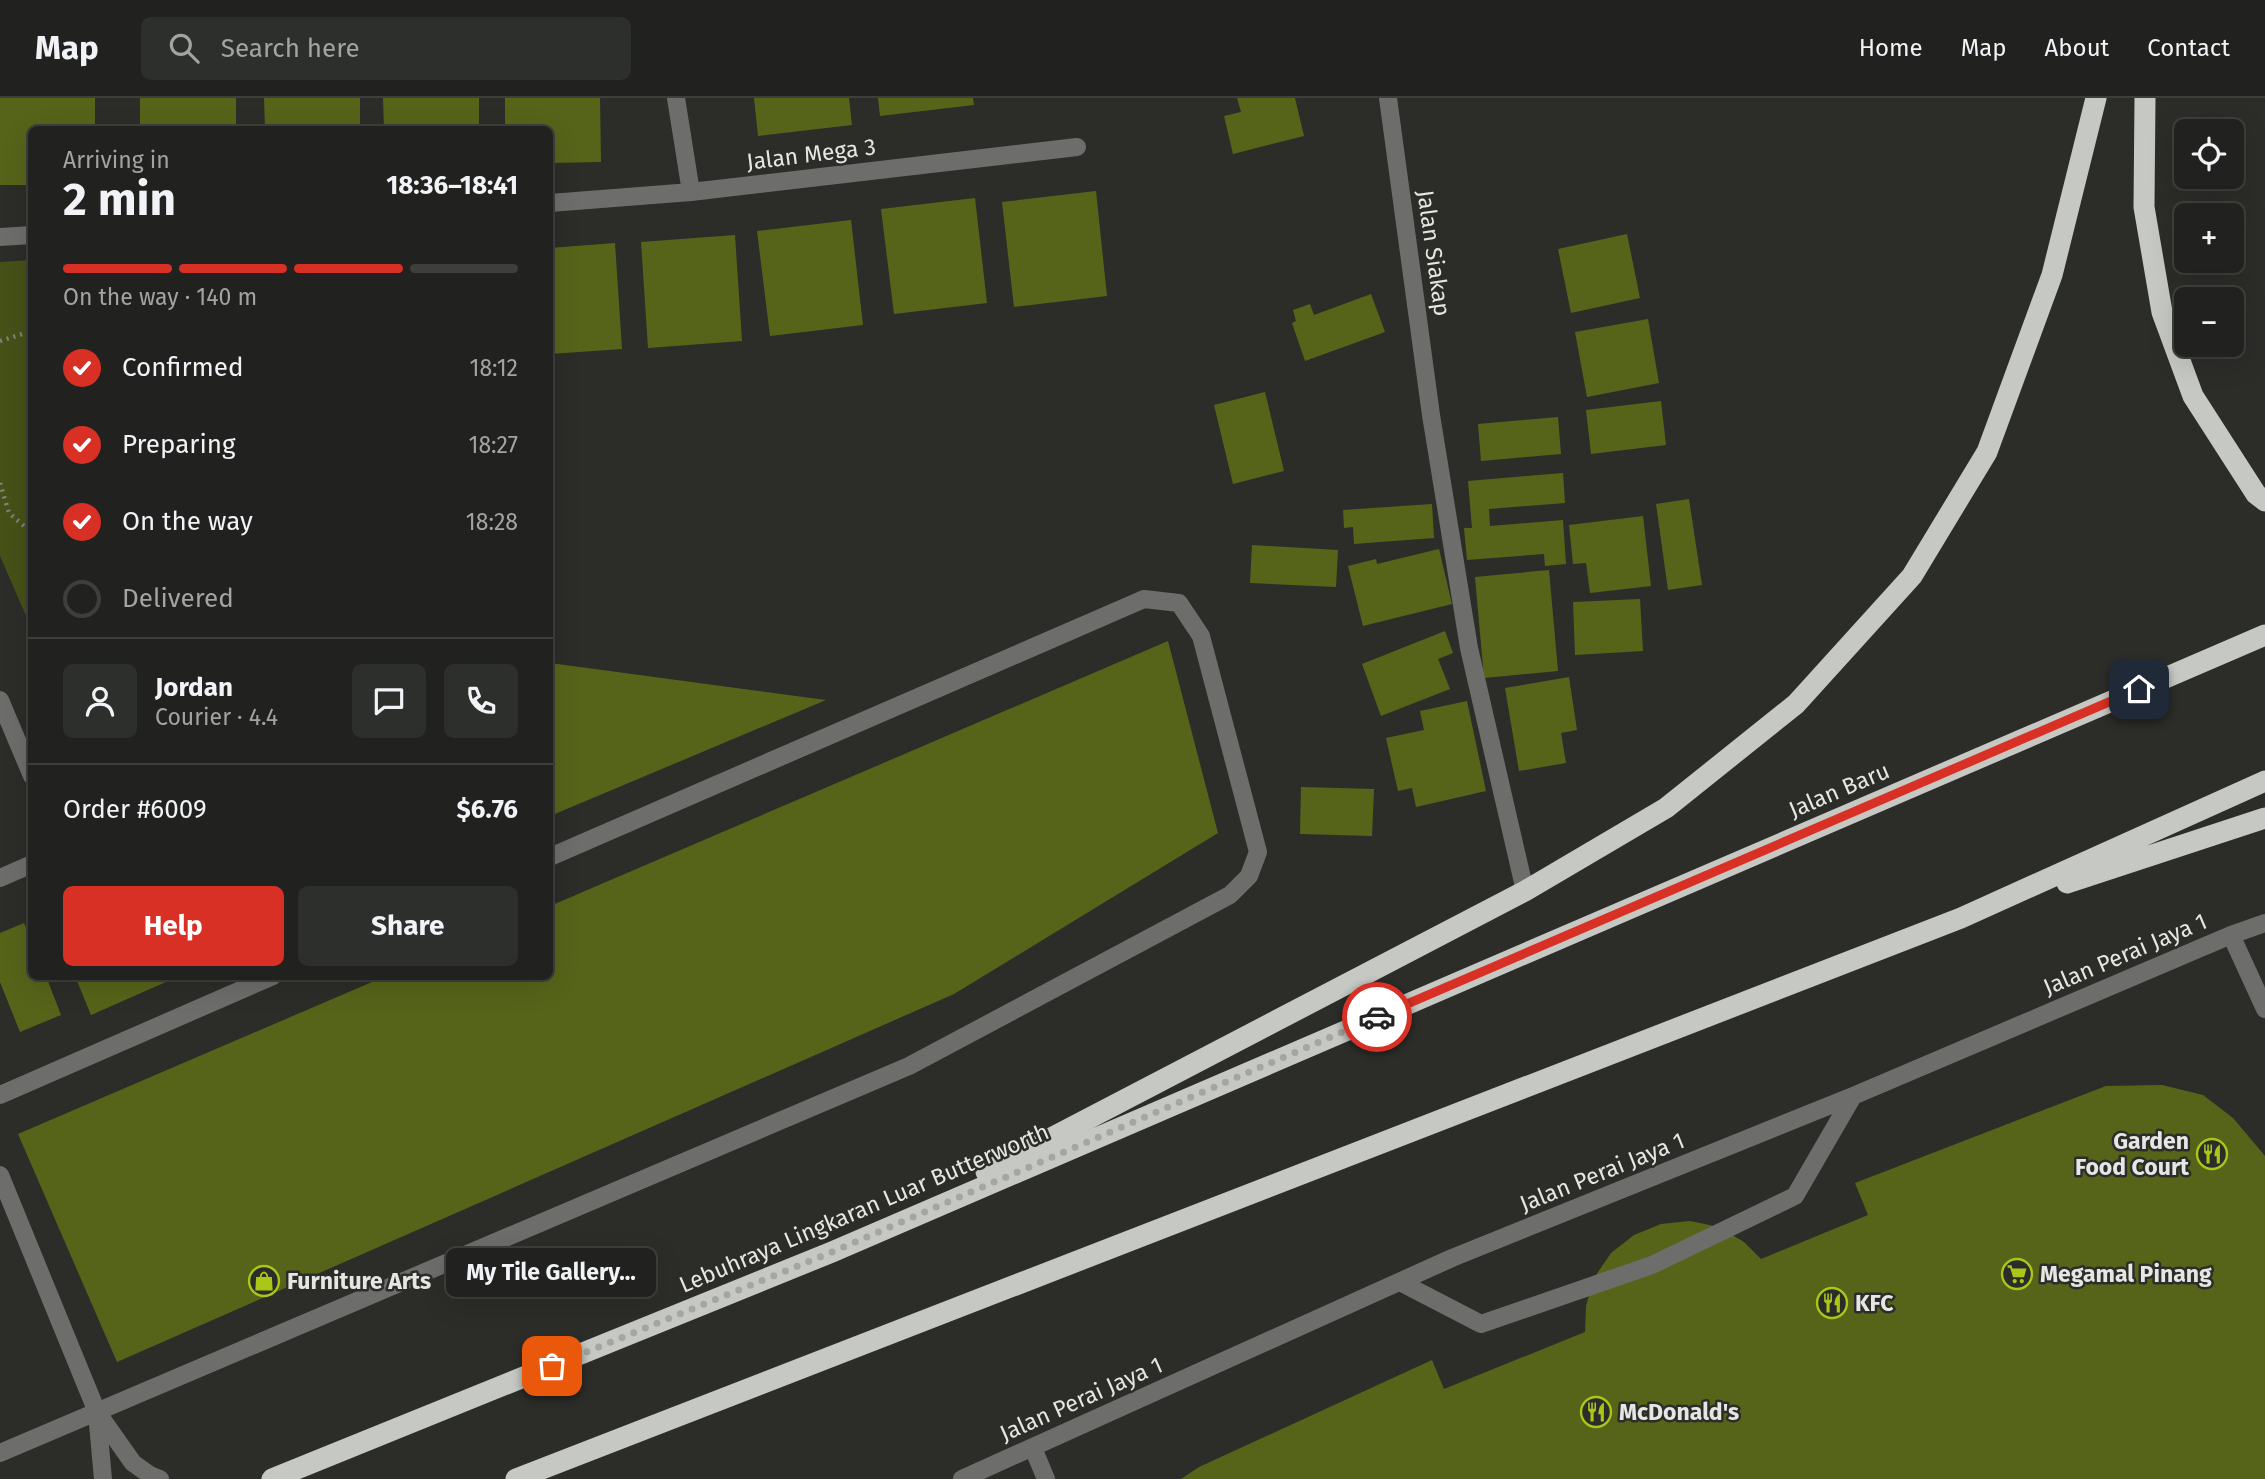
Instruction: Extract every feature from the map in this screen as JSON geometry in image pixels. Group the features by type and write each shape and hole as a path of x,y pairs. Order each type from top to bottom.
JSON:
{"highway":[{"path":"832,1252 1525,891 1665,808 1796,704 1912,576 1987,452 2052,275 2096,98"},
{"path":"2145,98 2144,207 2162,312 2193,396 2256,494 2265,501"},
{"name":"Jalan Baru","path":"1434,993 2265,635"},
{"path":"1961,918 2265,781"},
{"path":"516,1479 1961,918 2265,818"},
{"name":"Lebuhraya Lingkaran Luar Butterworth","path":"272,1479 832,1252 1434,993"}],"street":[{"path":"676,98 691,192"},
{"name":"Jalan Siakap","path":"1388,98 1431,415 1469,648 1525,891"},
{"name":"Jalan Mega 3","path":"553,203 691,192 1077,147"},
{"path":"0,237 28,235"},
{"path":"0,1453 909,1066 1230,895 1249,876 1258,852 1201,636 1179,603 1144,599 553,856"},
{"path":"0,700 28,766"},
{"path":"0,878 28,866"},
{"name":"Jalan Perai Jaya 1","path":"962,1479 1452,1258 1853,1096 2265,923"},
{"path":"2231,935 2265,1009"},
{"path":"0,1095 264,980"},
{"path":"1400,1282 1481,1324 1653,1265 1795,1196 1853,1096"},
{"path":"0,1175 97,1412 133,1463 160,1479"},
{"path":"97,1412 103,1479"},
{"path":"1033,1448 1046,1479"}],"path":[{"path":"0,341 28,332"},
{"path":"0,485 9,513 28,530"}],"green space":[{"path":"28,260 27,618 0,556 0,262"}],"building":[{"path":"0,98 95,98 95,126 28,126 28,185 0,185"},
{"path":"140,98 236,98 236,126 140,126"},
{"path":"264,98 360,98 360,126 265,126"},
{"path":"383,98 479,98 479,126 384,126"},
{"path":"505,98 600,98 601,162 553,163 553,126 505,126"},
{"path":"754,98 849,98 852,125 758,136"},
{"path":"878,98 973,98 974,105 880,116"},
{"path":"1237,98 1295,98 1304,136 1233,154 1224,116 1241,112"},
{"path":"1096,191 1107,296 1014,307 1002,202"},
{"path":"975,198 987,303 894,314 881,209"},
{"path":"851,220 863,325 770,336 757,231"},
{"path":"1627,234 1640,298 1571,313 1558,249"},
{"path":"735,235 742,341 648,348 641,242"},
{"path":"615,243 622,349 553,354 553,248"},
{"path":"1371,294 1385,332 1305,361 1292,323 1296,321 1293,310 1310,304 1314,315"},
{"path":"1648,319 1659,383 1587,397 1575,332"},
{"path":"1265,392 1284,471 1233,484 1214,405"},
{"path":"1661,401 1666,445 1591,454 1586,410"},
{"path":"1558,417 1561,454 1481,461 1478,424"},
{"path":"1563,473 1565,503 1489,509 1490,526 1563,520 1566,564 1545,566 1544,554 1467,560 1464,528 1472,528 1468,481"},
{"path":"1689,499 1702,585 1668,590 1656,504"},
{"path":"1432,504 1434,538 1354,544 1353,527 1344,528 1343,510"},
{"path":"1643,516 1651,586 1590,593 1586,563 1573,564 1569,525"},
{"path":"1252,545 1338,550 1336,587 1250,583"},
{"path":"1439,549 1452,604 1363,626 1348,566 1376,559 1377,564"},
{"path":"1549,570 1558,671 1484,678 1475,577"},
{"path":"1640,599 1643,651 1575,655 1573,602"},
{"path":"1445,631 1453,653 1438,659 1450,689 1381,716 1362,664"},
{"path":"1168,641 1218,833 954,994 117,1362 18,1134 377,980 553,980 553,905"},
{"path":"553,663 826,700 553,815"},
{"path":"1569,677 1577,730 1561,733 1566,763 1519,771 1505,688"},
{"path":"1467,701 1486,791 1416,807 1412,788 1398,791 1386,738 1424,730 1420,711"},
{"path":"1301,787 1374,789 1372,836 1300,834"},
{"path":"24,923 28,932 28,980 48,980 61,1015 20,1032 0,982 0,933"},
{"path":"77,980 170,980 91,1015"},
{"name":"Megamal Pinang","path":"2162,1085 2203,1095 2233,1118 2265,1156 2265,1479 1181,1479 1199,1467 1432,1360 1444,1389 1585,1332 1586,1306 1594,1278 1611,1253 1634,1235 1661,1224 1690,1221 1719,1227 1744,1242 1761,1259 1868,1215 1855,1183 2106,1086"}],"way so far":[{"path":"552,1366 832,1252 1377,1017"}],"place":[{"name":"Garden Food Court","path":"2212,1154"},
{"name":"Megamal Pinang","path":"2017,1274"},
{"name":"Furniture Arts","path":"264,1281"},
{"name":"KFC","path":"1832,1303"},
{"name":"My Tile Gallery...","path":"552,1366"},
{"name":"McDonald's","path":"1596,1412"}],"route":[{"path":"1377,1017 2139,689"}]}
